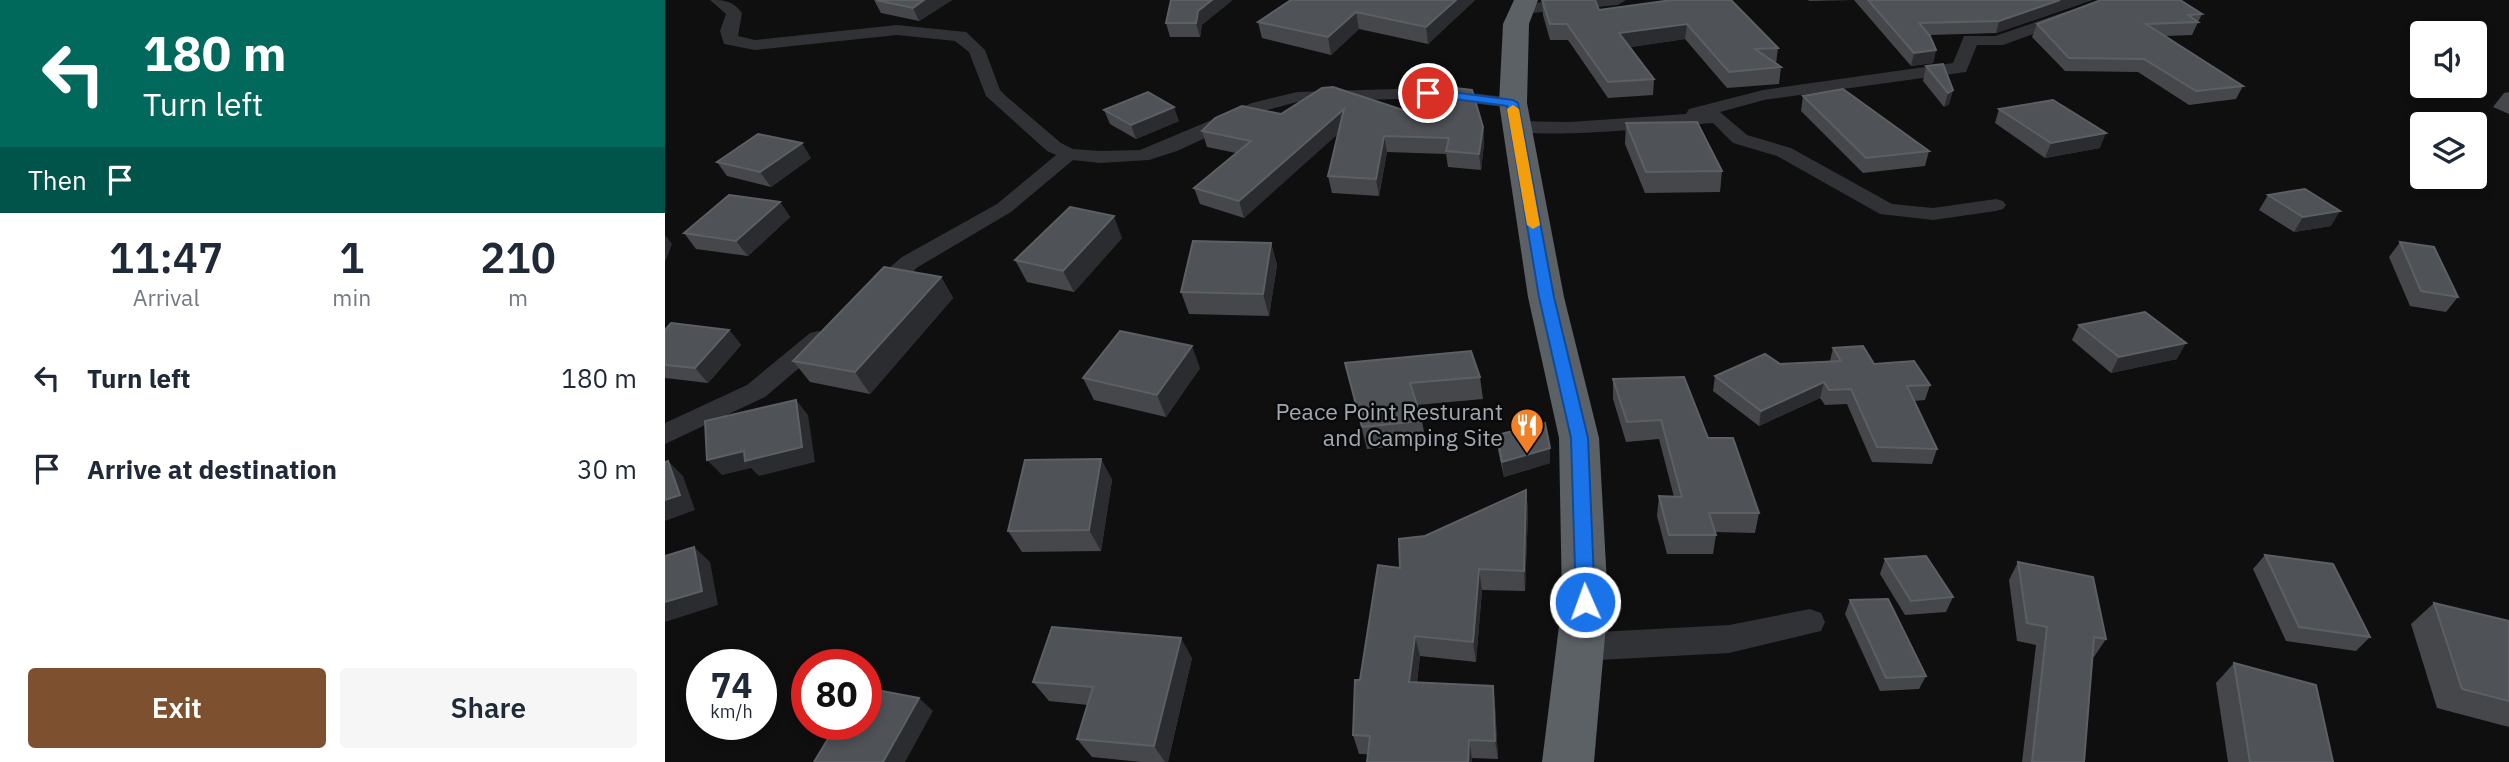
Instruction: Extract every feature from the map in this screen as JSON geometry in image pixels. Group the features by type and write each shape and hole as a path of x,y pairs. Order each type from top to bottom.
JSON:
{"highway":[{"path":"1524,5 1516,24 1514,115 1546,297 1579,438 1585,602 1568,762"}],"street":[{"path":"718,0 734,13 728,31 730,40 755,45 897,30 960,36 977,50 992,92 1054,147 1069,154 1142,156 1170,147 1258,107 1297,97 1428,93 1570,128 1718,117 1740,139 1784,152 1887,210 1933,214 1996,205"},
{"path":"1524,5 1618,0"},
{"path":"1682,118 1720,104 1763,95 1912,72 1960,68 1970,40 1997,40 2085,10"},
{"path":"858,306 910,262 1004,208 1069,154"},
{"path":"665,434 757,391 837,324"},
{"path":"1580,647 1729,639 1810,622"}],"building":[{"path":"876,0 924,0 913,8"},
{"path":"1171,0 1212,0 1198,11 1196,23 1166,23"},
{"path":"1291,0 1456,0 1426,27 1356,12 1328,37 1258,22"},
{"path":"1542,0 1595,0 1599,10 1672,0 1731,0 1778,48 1755,49 1781,67 1729,72 1687,24 1619,33 1654,79 1608,82 1567,24 1550,24"},
{"path":"1868,0 2060,0 1999,21 1919,23 1930,36 1936,50 1914,53"},
{"path":"2101,0 2180,0 2202,14 2188,15 2198,22 2146,24 2243,86 2196,91 2144,59 2069,58 2037,24"},
{"path":"1943,64 1953,90 1948,93 1926,66"},
{"path":"1333,87 1406,111 1452,112 1445,87 1472,90 1483,127 1479,154 1446,151 1449,138 1384,136 1376,179 1328,176 1344,109 1239,201 1194,188 1251,141 1202,131 1215,118 1242,106 1281,114 1322,88"},
{"path":"1843,89 1929,151 1866,158 1803,96"},
{"path":"1148,92 1174,107 1131,125 1104,110"},
{"path":"2053,100 2106,133 2051,143 1999,109"},
{"path":"1697,122 1722,171 1646,172 1626,123"},
{"path":"758,134 802,143 760,172 717,162"},
{"path":"2305,189 2340,211 2303,217 2268,195"},
{"path":"729,195 780,202 736,241 684,233"},
{"path":"1070,207 1114,216 1063,271 1015,260"},
{"path":"1193,241 1271,243 1263,294 1181,292"},
{"path":"2400,242 2434,247 2458,297 2421,291"},
{"path":"884,267 941,277 855,372 793,361"},
{"path":"2145,312 2186,343 2119,357 2079,325"},
{"path":"671,323 729,330 695,368 665,365 665,330"},
{"path":"1120,331 1192,346 1157,395 1083,378"},
{"path":"1863,346 1874,364 1914,361 1930,385 1907,386 1937,449 1877,447 1851,389 1829,390 1824,382 1761,411 1715,376 1765,354 1780,364 1841,361 1833,348"},
{"path":"1471,351 1480,377 1410,383 1422,421 1362,427 1345,363"},
{"path":"1684,377 1708,438 1733,438 1759,513 1709,513 1716,535 1669,535 1659,496 1682,497 1661,420 1627,422 1613,379"},
{"path":"796,400 802,447 745,461 744,451 707,460 705,421"},
{"path":"1545,423 1550,448 1502,462 1497,435"},
{"path":"1101,459 1089,530 1008,531 1025,460"},
{"path":"668,461 680,495 665,500 665,462"},
{"path":"1526,490 1524,571 1479,569 1473,642 1415,636 1409,682 1493,686 1495,741 1469,740 1468,762 1367,762 1370,736 1353,735 1355,680 1360,680 1378,565 1400,568 1399,539 1425,536"},
{"path":"694,547 702,591 665,602 665,556"},
{"path":"2265,555 2333,564 2370,637 2299,627"},
{"path":"1926,556 1953,597 1911,601 1885,559"},
{"path":"2018,562 2093,577 2106,639 2094,637 2084,762 2032,762 2047,627 2027,623"},
{"path":"1888,599 1926,676 1886,678 1850,600"},
{"path":"2434,603 2509,621 2509,701 2462,689"},
{"path":"1052,627 1181,638 1154,746 1077,739 1093,687 1033,682"},
{"path":"2234,663 2316,685 2333,762 2250,762"},
{"path":"882,691 919,698 883,762 814,762 827,740 882,740"}],"slow traffic":[{"path":"1513,109 1533,225"}],"place":[{"name":"Peace Point Resturant and Camping Site","path":"1527,455"}],"route":[{"path":"1428,93 1513,103 1546,297 1579,438 1585,602"}]}
